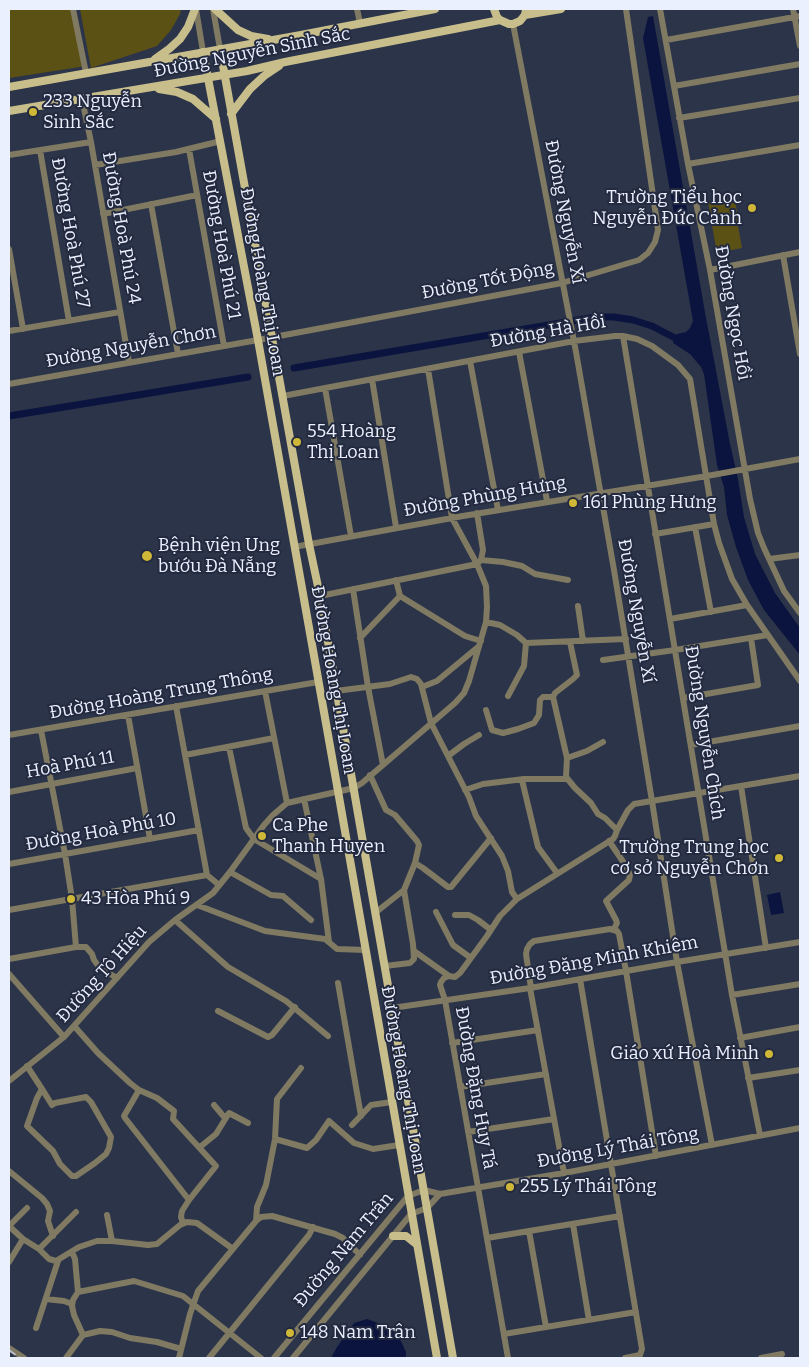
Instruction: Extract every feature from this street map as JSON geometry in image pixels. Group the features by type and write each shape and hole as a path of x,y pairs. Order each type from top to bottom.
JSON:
{"main road":[{"path":"152,61 180,39 196,9"},
{"path":"214,9 238,30 251,36 274,40"},
{"name":"Đường Nguyễn Sinh Sắc","path":"9,87 435,9"},
{"path":"494,9 500,20 504,23 513,24 520,20 526,12 561,9"},
{"name":"Đường Nguyễn Sinh Sắc","path":"9,112 225,76 285,62 500,20"},
{"name":"Đường Hoàng Thị Loan","path":"220,49 320,596 453,1358"},
{"name":"Đường Hoàng Thị Loan","path":"203,52 258,340 437,1358"},
{"path":"231,114 250,88 285,62"},
{"path":"153,87 177,92 194,99 217,120"},
{"path":"393,1236 406,1236 416,1245"}],"street":[{"path":"73,9 86,73"},
{"name":"Đường Hoàng Thị Loan","path":"196,9 203,52"},
{"name":"Đường Hoàng Thị Loan","path":"214,9 220,49"},
{"path":"357,9 360,23"},
{"name":"Đường Tốt Động","path":"273,338 562,283 639,260 648,253 655,242 658,230 626,9"},
{"name":"Đường Ngọc Hồi","path":"660,9 679,118 710,270 741,470 758,533 784,591 800,613"},
{"path":"793,9 798,17 800,46"},
{"path":"666,40 798,17"},
{"name":"Đường Nguyễn Xí","path":"513,24 574,341 626,639 677,962 712,1145"},
{"path":"674,86 800,64"},
{"path":"679,118 800,98"},
{"name":"Đường Hoà Phú 24","path":"82,99 128,362"},
{"path":"95,165 221,141"},
{"path":"9,155 91,142"},
{"path":"688,164 800,145"},
{"name":"Đường Hoà Phú 21","path":"189,148 224,346"},
{"name":"Đường Hoà Phú 27","path":"40,150 69,321"},
{"path":"103,214 197,195"},
{"path":"151,204 178,354"},
{"path":"9,249 23,328"},
{"path":"710,270 800,252"},
{"path":"783,256 800,354"},
{"path":"9,331 120,312"},
{"name":"Đường Hà Hồi","path":"283,396 574,341 622,336 637,339 652,346 678,365 690,379 714,524 732,579 747,605 800,680"},
{"name":"Đường Nguyễn Chích","path":"622,336 732,995 760,1135"},
{"name":"Đường Nguyễn Chơn","path":"9,384 273,338"},
{"path":"519,352 547,501"},
{"path":"470,361 498,510"},
{"path":"265,691 287,803 354,788 431,724 464,693 486,622 486,586 479,562 452,518 428,369"},
{"path":"372,379 396,527"},
{"path":"325,388 351,536"},
{"name":"Đường Phùng Hưng","path":"294,546 477,513 800,459"},
{"path":"477,513 483,550 479,562"},
{"path":"655,534 714,524"},
{"path":"695,527 711,612"},
{"path":"769,559 800,555"},
{"path":"320,596 479,562 504,562 522,566 535,574 568,580"},
{"path":"396,580 400,596 480,644"},
{"path":"353,589 368,687 383,764"},
{"path":"360,638 400,596"},
{"path":"670,619 747,605"},
{"path":"578,606 583,641"},
{"path":"486,622 500,625 526,643 626,639"},
{"path":"603,660 768,636"},
{"path":"683,698 758,686 751,638"},
{"path":"570,642 577,675 555,693 553,697 567,758 566,778 591,803 598,814 617,830"},
{"path":"508,696 524,666 526,643"},
{"path":"422,687 437,682 480,644"},
{"path":"336,691 390,684 412,677 417,679 422,687 431,724 470,797 476,816 506,864 512,892 517,899"},
{"name":"Đường Hoàng Trung Thông","path":"9,735 318,682"},
{"path":"486,710 492,730 502,733 534,723 539,716 540,700 543,697 553,697"},
{"path":"176,706 207,875 219,885"},
{"path":"128,715 150,839"},
{"path":"690,745 800,726"},
{"path":"41,730 65,854 72,899 76,947"},
{"path":"448,756 480,735"},
{"path":"185,755 274,738"},
{"path":"567,758 587,751 603,742"},
{"path":"229,747 246,828 254,839 321,879"},
{"name":"Hoà Phú 11","path":"9,792 137,768"},
{"path":"370,776 386,810 395,815 417,841 419,849 404,890 375,913"},
{"path":"414,951 449,976 457,976 500,916 517,899 609,841 615,836 631,806 640,802 800,776"},
{"path":"466,790 483,784 566,778"},
{"path":"522,780 538,847 557,873"},
{"path":"741,786 766,948"},
{"path":"304,799 321,879 329,942"},
{"name":"Đường Tô Hiệu","path":"9,1081 64,1037 149,942 212,893 273,815 287,803"},
{"name":"Đường Hoà Phú 10","path":"9,864 199,830"},
{"path":"415,863 451,888 491,838"},
{"path":"609,841 630,875 629,880 606,901 617,923 614,930"},
{"path":"230,872 271,895 283,896 312,920"},
{"path":"9,910 207,875"},
{"path":"385,966 410,962 414,959 404,890"},
{"path":"197,905 265,931 325,939 337,949 365,950"},
{"path":"436,912 453,945 471,958"},
{"path":"455,915 468,915 491,930"},
{"path":"175,920 228,968 276,994 295,1007 328,1036"},
{"path":"564,1173 530,988 526,954 530,944 534,942 610,929 619,934 656,1156"},
{"name":"Đường Đặng Minh Khiêm","path":"392,1008 530,988 800,942"},
{"path":"9,959 76,947 86,947 100,968 117,978"},
{"path":"9,974 64,1037"},
{"name":"Đường Đặng Huy Tá","path":"449,976 444,978 440,985 445,1000 508,1358"},
{"path":"580,979 642,1349 637,1356 624,1358"},
{"path":"338,983 361,1116"},
{"path":"732,995 800,984"},
{"path":"218,1011 268,1037 295,1007"},
{"path":"74,1027 130,1083 139,1090 157,1098 174,1111 174,1120 216,1166 189,1200 181,1214 183,1223"},
{"path":"740,1038 800,1027"},
{"path":"452,1043 538,1030"},
{"path":"27,1066 42,1089 52,1105 88,1098 111,1137 106,1154 76,1176 72,1176 60,1164 53,1151 27,1126 36,1098 42,1089"},
{"path":"256,1221 257,1207 266,1185 275,1139 277,1099 301,1068"},
{"path":"748,1078 800,1070"},
{"path":"460,1088 546,1074"},
{"path":"139,1090 124,1116 189,1200"},
{"path":"352,1125 371,1105 392,1102"},
{"path":"214,1104 226,1118"},
{"path":"200,1147 216,1134 229,1113 248,1123"},
{"path":"468,1132 554,1119"},
{"path":"275,1139 307,1148 316,1140 329,1121 354,1143 373,1149 399,1145"},
{"name":"Đường Lý Thái Tông","path":"440,1194 564,1173 800,1128"},
{"path":"9,1171 47,1204 50,1211 48,1221 52,1236"},
{"path":"424,1190 440,1194"},
{"name":"Đường Nam Trân","path":"274,1358 408,1196 424,1190"},
{"name":"Đường Nam Trân","path":"293,1358 411,1214 427,1208 440,1194"},
{"path":"27,1208 9,1226 49,1259 58,1261"},
{"path":"39,1249 76,1212"},
{"path":"107,1215 112,1241"},
{"path":"179,1358 193,1303 198,1291 261,1217 272,1216 335,1234 343,1238 360,1255"},
{"path":"487,1238 620,1216"},
{"path":"36,1328 58,1261 79,1247 102,1241 156,1245 183,1223 192,1222 197,1223 233,1249"},
{"path":"573,1224 589,1320"},
{"path":"209,1358 309,1236 312,1227"},
{"path":"529,1231 546,1327"},
{"path":"9,1262 23,1239"},
{"path":"72,1252 75,1259 78,1292 72,1304 74,1315 83,1335"},
{"path":"78,1292 134,1282 183,1296 261,1358"},
{"path":"46,1298 72,1304"},
{"path":"504,1334 636,1312"},
{"path":"66,1358 83,1335 100,1331 157,1342 181,1349"},
{"path":"9,1348 24,1358"},
{"path":"761,1358 782,1354"}],"shaded area":[{"path":"9,9 72,9 82,66 9,78"},
{"path":"80,9 181,9 171,30 157,46 91,68"},
{"path":"653,16 706,318 744,517 755,554 775,593 800,628 800,655 764,610 748,580 727,515 724,487 717,465 704,374 701,367 690,354 673,343 677,334 686,332 693,321 643,38 648,17"},
{"path":"735,198 737,213 711,217 708,203"},
{"path":"736,215 742,248 717,253 711,220"},
{"path":"780,892 784,913 771,915 767,895"},
{"path":"367,1319 391,1328 399,1337 406,1352 406,1358 331,1358 354,1323"}],"waterway":[{"path":"294,368 596,317 633,320 652,326 675,338"},
{"path":"9,416 248,377"}],"railway":[{"path":"9,1350 20,1358"}],"place":[{"name":"233 Nguyễn Sinh Sắc","path":"33,112"},
{"name":"Trường Tiểu học Nguyễn Đức Cảnh","path":"752,208"},
{"name":"554 Hoàng Thị Loan","path":"297,442"},
{"name":"161 Phùng Hưng","path":"573,503"},
{"name":"Bệnh viện Ung bướu Đà Nẵng","path":"147,556"},
{"name":"Ca Phe Thanh Huyen","path":"262,836"},
{"name":"Trường Trung học cơ sở Nguyễn Chơn","path":"779,858"},
{"name":"43 Hòa Phú 9","path":"71,899"},
{"name":"Giáo xứ Hoà Minh","path":"769,1054"},
{"name":"255 Lý Thái Tông","path":"510,1187"},
{"name":"148 Nam Trân","path":"290,1333"}]}
